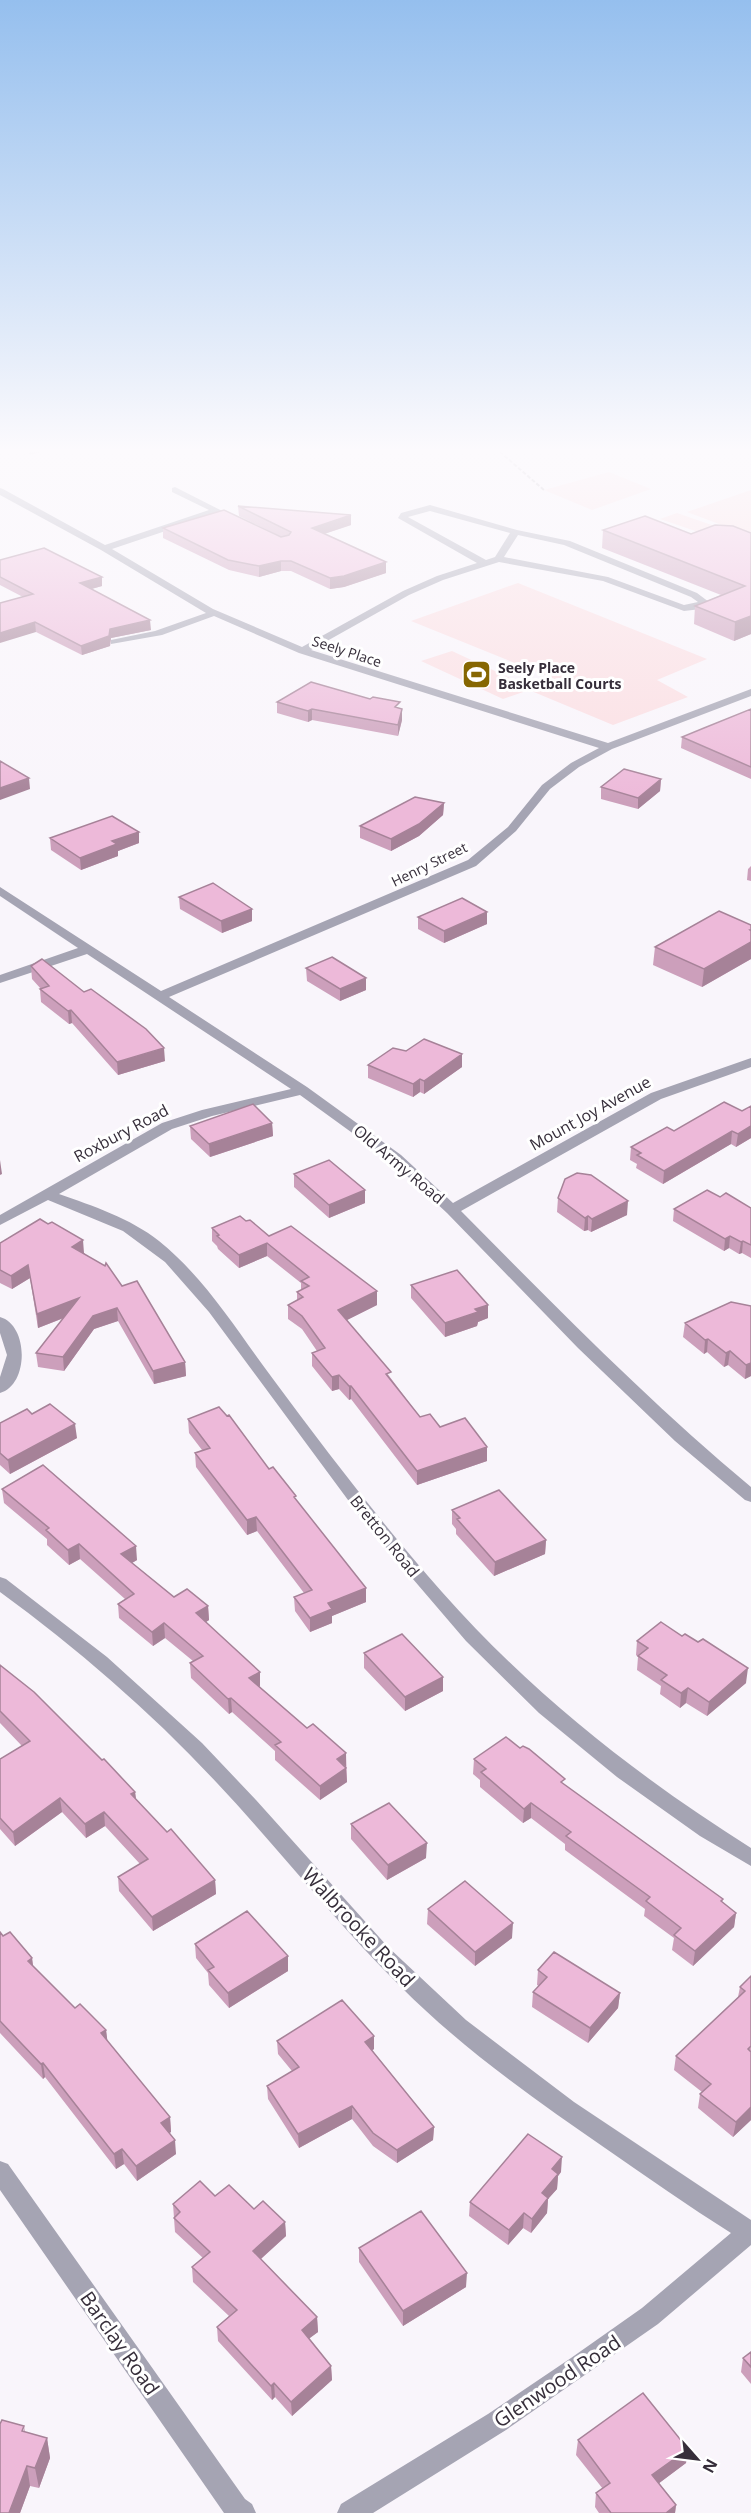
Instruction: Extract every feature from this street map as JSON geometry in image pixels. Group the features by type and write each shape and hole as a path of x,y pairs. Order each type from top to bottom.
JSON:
{"street":[{"name":"Seely Place","path":"140,569 214,613 303,651 608,747"},
{"path":"303,651 406,593 468,569"},
{"path":"556,569 621,584 684,608 698,607 704,602 694,595 630,569"},
{"path":"588,575 613,569"},
{"path":"116,642 158,633 214,613"},
{"name":"Henry Street","path":"160,996 471,863 512,829 546,787 575,765 608,747 751,692"},
{"name":"Old Army Road","path":"0,891 302,1090 396,1158 452,1210 584,1344 673,1429 751,1496"},
{"path":"0,980 88,949"},
{"name":"Mount Joy Avenue","path":"452,1210 656,1096 751,1062"},
{"name":"Roxbury Road","path":"0,1221 167,1126 207,1113 302,1090"},
{"name":"Bretton Road","path":"46,1194 119,1223 153,1244 171,1260 206,1298 372,1522 479,1646 524,1691 576,1737 681,1815 751,1858"},
{"path":"0,1322 14,1343 16,1354 15,1366 0,1388"},
{"name":"Walbrooke Road","path":"0,1583 49,1618 97,1658 196,1749 363,1935 458,2026 511,2070 751,2232"},
{"name":"Barclay Road","path":"0,2171 230,2499 243,2513"},
{"name":"Glenwood Road","path":"350,2513 497,2422 579,2366 650,2316 751,2232"}],"shaded area":[{"path":"518,583 707,659 657,680 688,697 613,725 529,690 503,699 421,661 452,651 527,686 552,678 411,621"}],"building":[{"path":"0,569 87,569 102,577 80,583 150,620 110,629 109,636 81,646 35,622 0,633 0,603 33,594 0,577"},
{"path":"310,569 364,569 344,576 330,578"},
{"path":"703,569 751,569 751,616 735,622 695,606 745,586"},
{"path":"311,682 370,699 373,697 400,702 395,707 402,709 398,725 312,709 308,711 277,702"},
{"path":"751,709 751,767 682,737 704,728"},
{"path":"0,761 29,778 0,788"},
{"path":"624,769 661,779 638,798 601,787"},
{"path":"415,797 444,803 419,824 391,839 360,826"},
{"path":"112,816 139,832 112,841 117,844 80,858 50,838"},
{"path":"213,883 252,909 221,921 179,897"},
{"path":"462,898 487,912 444,931 418,917"},
{"path":"719,911 751,925 751,942 704,969 655,947"},
{"path":"332,957 366,978 340,989 306,968"},
{"path":"42,959 84,992 91,989 146,1029 164,1048 117,1062 71,1010 68,1011 40,989 49,986 31,966"},
{"path":"424,1039 462,1054 424,1081 420,1079 413,1084 368,1065 393,1048 406,1051"},
{"path":"724,1102 742,1111 751,1106 751,1126 738,1134 732,1131 664,1171 637,1155 641,1153 631,1147 667,1127 674,1131"},
{"path":"253,1104 272,1123 209,1144 190,1126"},
{"path":"329,1160 365,1190 329,1205 294,1174"},
{"path":"577,1173 591,1175 628,1201 592,1219 588,1216 585,1218 558,1198 565,1179"},
{"path":"707,1190 720,1197 726,1193 751,1208 751,1245 730,1236 725,1239 674,1209"},
{"path":"240,1216 246,1221 250,1220 269,1236 291,1226 377,1291 338,1310 391,1372 386,1374 420,1417 430,1414 440,1427 465,1418 487,1447 417,1471 351,1386 339,1375 332,1377 312,1353 325,1348 302,1316 288,1305 303,1297 297,1292 309,1286 301,1281 309,1277 267,1243 239,1255 217,1236 219,1235 212,1228"},
{"path":"40,1219 48,1224 52,1222 83,1240 72,1247 105,1266 106,1263 122,1286 137,1281 185,1362 153,1371 117,1308 93,1316 63,1357 36,1353 79,1298 37,1314 28,1265 11,1276 0,1270 0,1243"},
{"path":"457,1270 488,1305 475,1309 478,1312 445,1323 411,1285"},
{"path":"731,1302 751,1306 751,1363 746,1365 730,1351 726,1353 708,1339 705,1340 685,1323"},
{"path":"50,1404 75,1424 8,1460 0,1453 0,1423 27,1409 32,1414"},
{"path":"219,1407 227,1416 229,1415 269,1469 273,1467 366,1588 328,1603 332,1609 310,1618 294,1597 312,1590 256,1517 247,1520 195,1453 210,1448 188,1419"},
{"path":"43,1465 136,1546 121,1554 174,1597 187,1589 208,1606 196,1613 260,1672 249,1678 307,1728 313,1724 346,1753 337,1759 346,1768 320,1786 275,1745 281,1742 231,1698 228,1699 190,1663 203,1656 164,1623 152,1632 118,1604 134,1594 79,1544 68,1550 46,1530 49,1528 2,1489"},
{"path":"499,1490 546,1540 495,1562 457,1519 460,1518 452,1510"},
{"path":"661,1622 682,1636 685,1634 698,1642 703,1639 748,1668 709,1702 688,1688 681,1693 661,1680 667,1675 638,1656 648,1648 637,1641"},
{"path":"402,1634 443,1677 405,1697 364,1653"},
{"path":"0,1665 34,1692 102,1760 104,1759 135,1792 131,1794 167,1832 171,1829 215,1880 152,1917 118,1877 148,1859 104,1812 85,1824 60,1798 13,1832 0,1818 0,1759 30,1741 0,1711"},
{"path":"506,1737 520,1748 523,1746 529,1749 565,1779 561,1782 723,1899 721,1901 736,1913 695,1951 674,1935 681,1928 646,1901 650,1897 566,1836 571,1832 531,1803 524,1809 481,1772 486,1769 474,1759"},
{"path":"389,1803 427,1843 388,1865 351,1824"},
{"path":"465,1881 513,1923 475,1952 428,1909"},
{"path":"247,1911 288,1956 228,1993 208,1970 214,1967 195,1944"},
{"path":"0,1932 3,1936 10,1932 32,1958 28,1961 75,2008 80,2004 106,2030 101,2033 170,2117 161,2123 175,2140 136,2166 122,2149 114,2154 43,2063 41,2064 0,2021"},
{"path":"554,1952 620,1993 590,2028 533,1992 547,1977 538,1970"},
{"path":"751,1976 751,2046 748,2049 751,2052 751,2107 736,2122 700,2094 711,2084 676,2056 745,1991 740,1987"},
{"path":"342,2000 374,2036 365,2042 434,2127 397,2150 373,2133 352,2106 298,2134 267,2086 299,2067 277,2041"},
{"path":"528,2134 562,2157 552,2169 558,2174 542,2193 548,2198 532,2219 524,2213 509,2230 470,2202"},
{"path":"200,2181 215,2196 229,2185 254,2209 263,2201 285,2222 253,2251 317,2317 302,2330 331,2366 291,2402 274,2383 271,2386 217,2327 237,2310 192,2267 210,2252 174,2218 180,2212 173,2204"},
{"path":"421,2211 467,2273 403,2311 359,2248"},
{"path":"751,2352 751,2367 743,2358"},
{"path":"643,2393 688,2449 652,2475 676,2505 666,2513 611,2513 596,2493 610,2483 578,2440"},
{"path":"2,2420 24,2426 22,2431 47,2438 35,2468 27,2466 9,2513 0,2513 0,2424"}],"place":[{"name":"Seely Place Basketball Courts","path":"477,675"}]}
